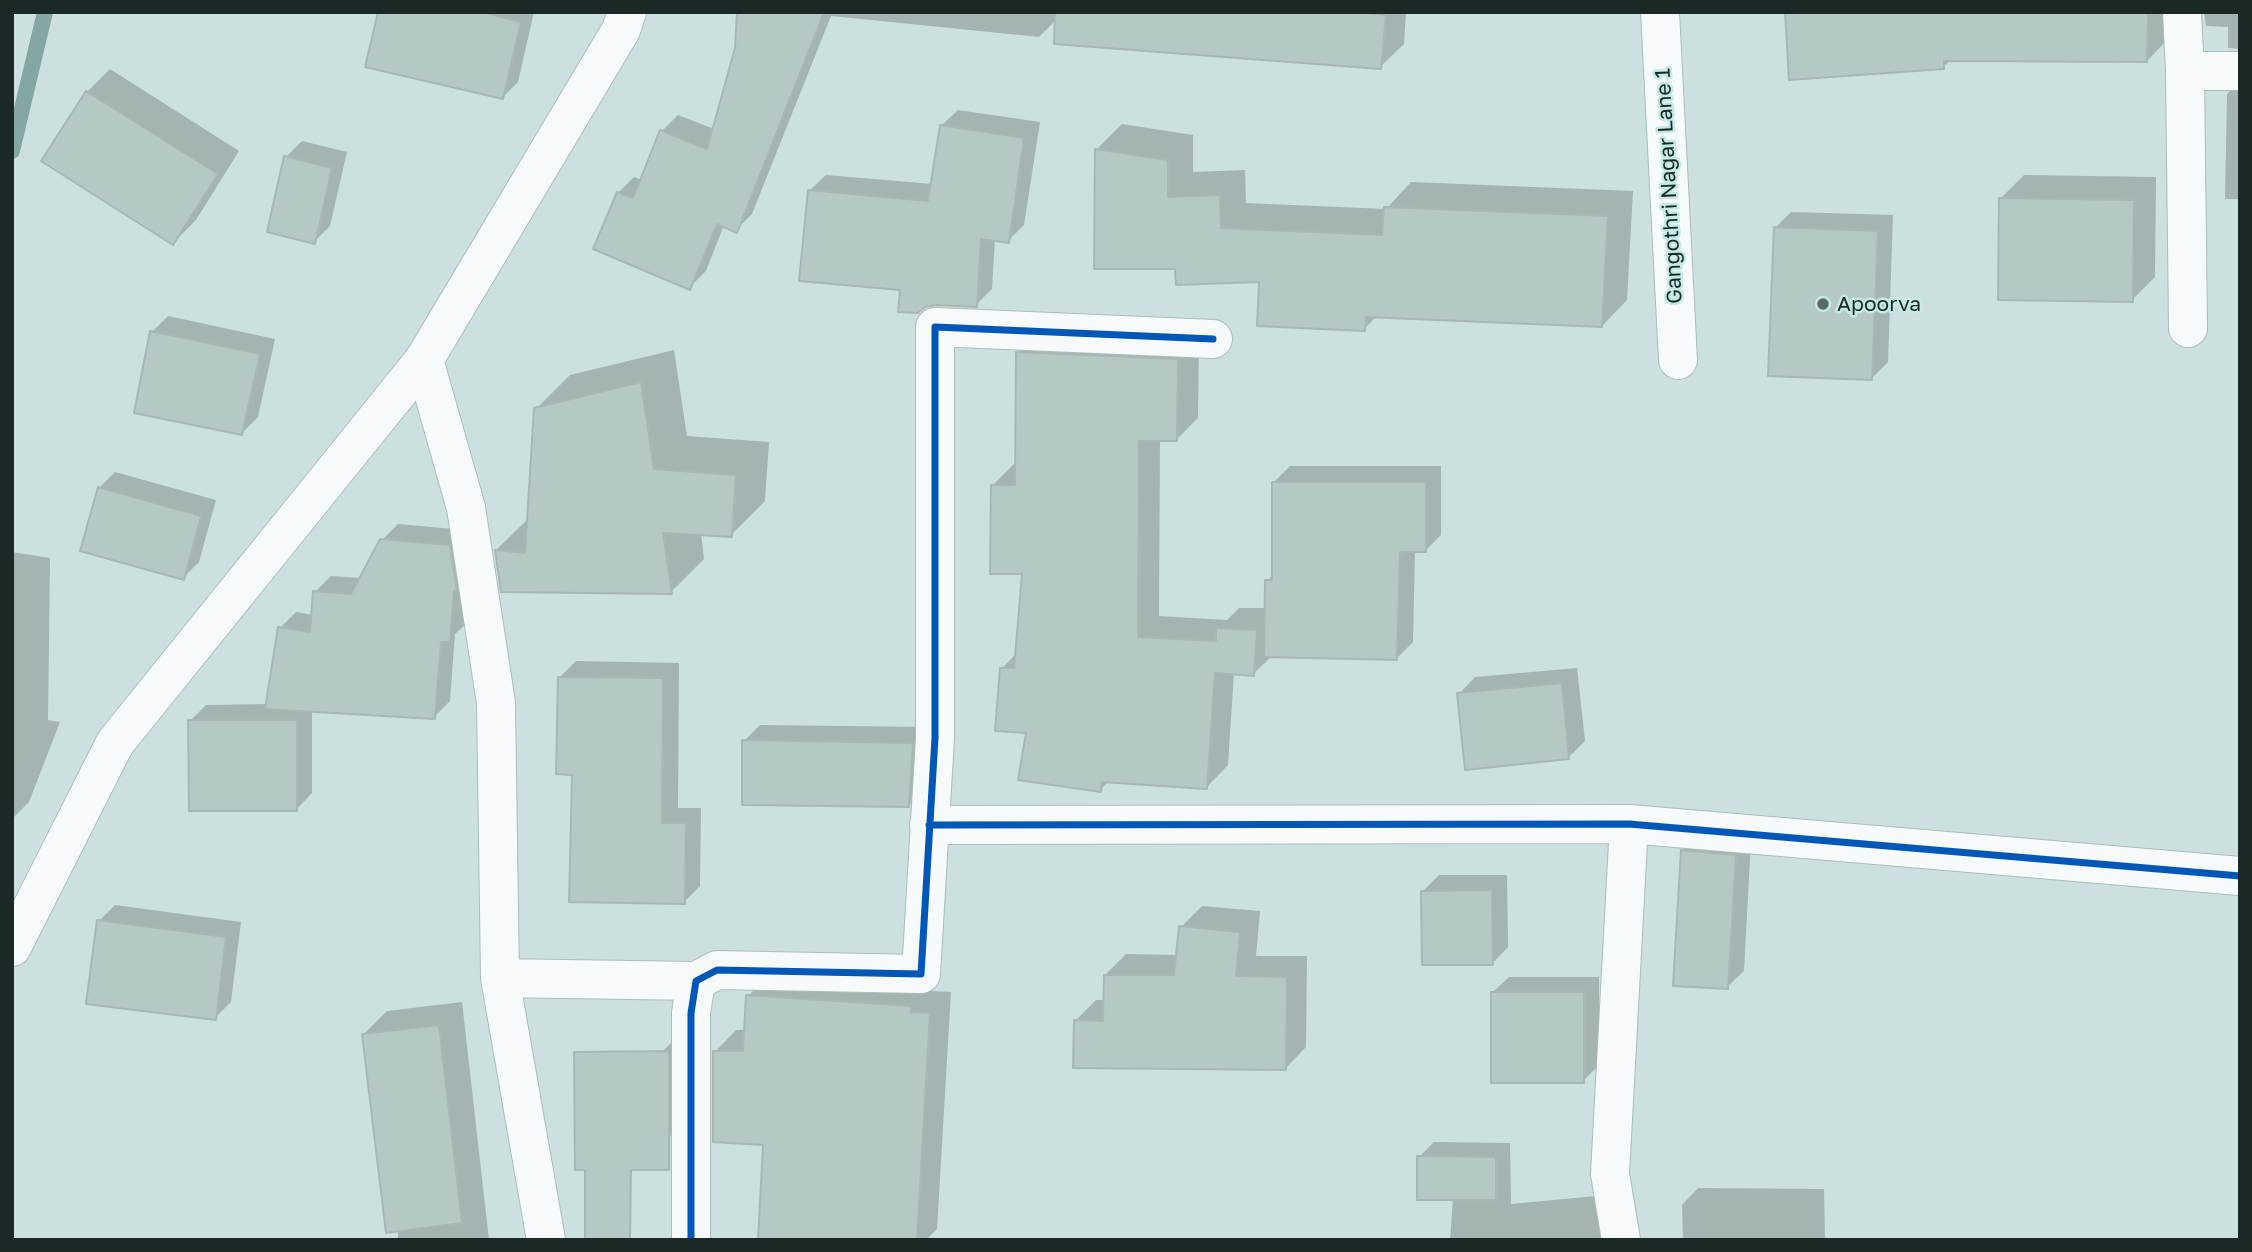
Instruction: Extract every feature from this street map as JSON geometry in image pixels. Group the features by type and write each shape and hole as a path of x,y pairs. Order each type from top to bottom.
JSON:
{"street":[{"path":"12,947 115,743 424,360 621,30 627,12"},
{"name":"Gangothri Nagar Lane 1","path":"1660,12 1678,360"},
{"path":"2182,12 2188,328"},
{"path":"2185,71 2240,71"},
{"path":"500,978 696,981 717,971 921,974 935,725 935,327 1213,339"},
{"path":"424,360 466,508 496,703 500,978 545,1240"},
{"path":"929,825 1629,824 2240,876"},
{"path":"1621,1240 1610,1174 1629,824"},
{"path":"691,1240 691,1013 696,981"}],"building":[{"path":"378,12 482,12 521,22 503,99 365,67"},
{"path":"737,12 824,12 737,233 717,224 690,290 593,249 617,192 633,198 660,130 707,149 735,48"},
{"path":"1055,12 1355,12 1386,15 1381,69 1054,44"},
{"path":"1785,12 2148,12 2147,62 1944,61 1944,69 1789,80"},
{"path":"86,91 218,174 173,245 41,161"},
{"path":"940,125 1024,138 1009,243 981,239 977,307 936,305 925,307 918,313 898,312 900,290 799,281 808,190 928,201"},
{"path":"1095,149 1168,160 1168,197 1220,195 1221,228 1382,235 1384,207 1608,216 1602,327 1366,317 1365,331 1257,326 1259,282 1176,285 1175,269 1094,269"},
{"path":"284,156 332,168 315,244 267,232"},
{"path":"1999,198 2134,200 2133,302 1998,300"},
{"name":"Apoorva","path":"1774,227 1878,231 1872,380 1768,376"},
{"path":"150,331 260,354 242,435 134,413"},
{"path":"1016,352 1178,359 1177,441 1139,441 1138,637 1216,641 1216,628 1257,630 1254,676 1215,673 1207,789 1102,782 1101,792 1018,780 1026,733 995,731 1000,668 1014,668 1022,574 990,574 991,485 1015,485"},
{"path":"641,382 654,469 736,475 732,537 663,533 672,594 501,592 495,550 525,553 534,408"},
{"path":"1272,482 1426,482 1426,552 1400,552 1397,660 1264,657 1265,580 1272,580"},
{"path":"98,487 201,516 184,580 80,551"},
{"path":"380,539 450,545 457,591 454,591 450,642 441,642 435,719 265,709 278,627 310,632 313,591 351,594"},
{"path":"558,677 663,678 662,823 686,823 685,904 569,902 572,775 556,774"},
{"path":"1562,683 1569,759 1465,770 1457,693"},
{"path":"188,720 297,720 297,811 189,811"},
{"path":"742,740 913,743 909,807 742,805"},
{"path":"1681,850 1736,855 1728,989 1673,986"},
{"path":"1492,890 1493,965 1422,965 1421,891"},
{"path":"97,920 226,937 216,1020 86,1004"},
{"path":"1179,926 1240,932 1236,976 1287,977 1286,1070 1073,1068 1074,1020 1103,1021 1104,975 1174,975"},
{"path":"1491,992 1584,992 1584,1083 1491,1083"},
{"path":"746,995 911,1006 911,1012 930,1013 917,1240 758,1240 763,1145 713,1142 713,1051 743,1051"},
{"path":"439,1025 462,1223 386,1233 362,1034"},
{"path":"669,1051 669,1170 631,1170 630,1240 585,1240 585,1170 575,1170 574,1052"},
{"path":"1417,1156 1496,1157 1496,1200 1417,1200"}],"waterway":[{"path":"12,151 45,12"}],"cycle path":[{"path":"691,1240 691,1013 696,981 717,970 921,974 935,738 935,327 1213,339"},
{"path":"929,825 1629,824 2240,876"}],"place":[{"name":"Apoorva","path":"1823,304"}]}
